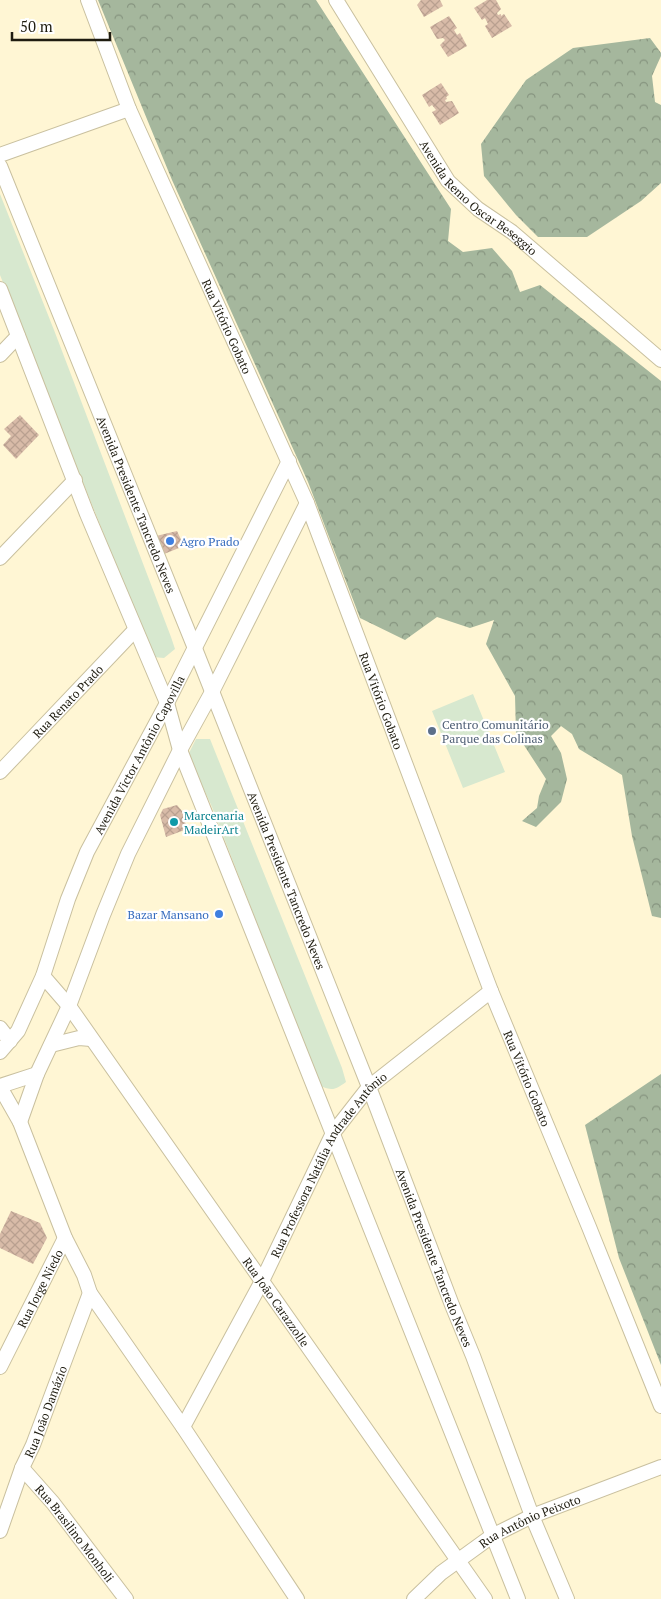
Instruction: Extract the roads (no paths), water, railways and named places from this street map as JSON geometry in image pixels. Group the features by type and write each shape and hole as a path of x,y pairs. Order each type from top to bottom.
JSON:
{"street":[{"name":"Rua Vitório Gobato","path":"88,0 129,109 307,503 491,992 661,1406"},
{"name":"Avenida Remo Oscar Beseggio","path":"336,0 448,181 478,209 512,232 661,360"},
{"path":"0,155 129,109"},
{"name":"Avenida Presidente Tancredo Neves","path":"0,166 194,646 369,1087 448,1296 473,1356 532,1516 567,1599"},
{"path":"0,289 87,514 167,702 180,750 518,1599"},
{"path":"0,355 18,336"},
{"name":"Avenida Victor Antônio Capovilla","path":"0,1052 18,1031 43,976 68,899 87,852 167,702 289,461"},
{"path":"0,558 75,480"},
{"path":"20,1122 37,1074 69,1006 128,854 307,503"},
{"name":"Rua Renato Prado","path":"0,772 135,630"},
{"name":"Rua João Carazzolle","path":"43,976 69,1006 484,1599"},
{"name":"Rua Professora Natália Andrade Antônio","path":"183,1427 262,1281 333,1133 369,1087 491,992"},
{"path":"0,1028 10,1041"},
{"path":"51,1045 79,1038 91,1039"},
{"path":"37,1074 0,1087 20,1122 65,1238 84,1275 90,1293 183,1427 297,1599"},
{"name":"Rua Jorge Niedo","path":"0,1367 65,1238"},
{"name":"Rua João Damázio","path":"0,1531 22,1468 33,1445 90,1293"},
{"name":"Rua Antônio Peixoto","path":"414,1599 442,1573 492,1536 532,1516 661,1466"},
{"name":"Rua Brasilino Monholi","path":"22,1468 53,1503 126,1599"}],"place":[{"name":"Agro Prado","path":"170,541"},
{"name":"Centro Comunitário Parque das Colinas","path":"432,731"},
{"name":"Marcenaria MadeirArt","path":"174,822"},
{"name":"Bazar Mansano","path":"219,914"}]}
